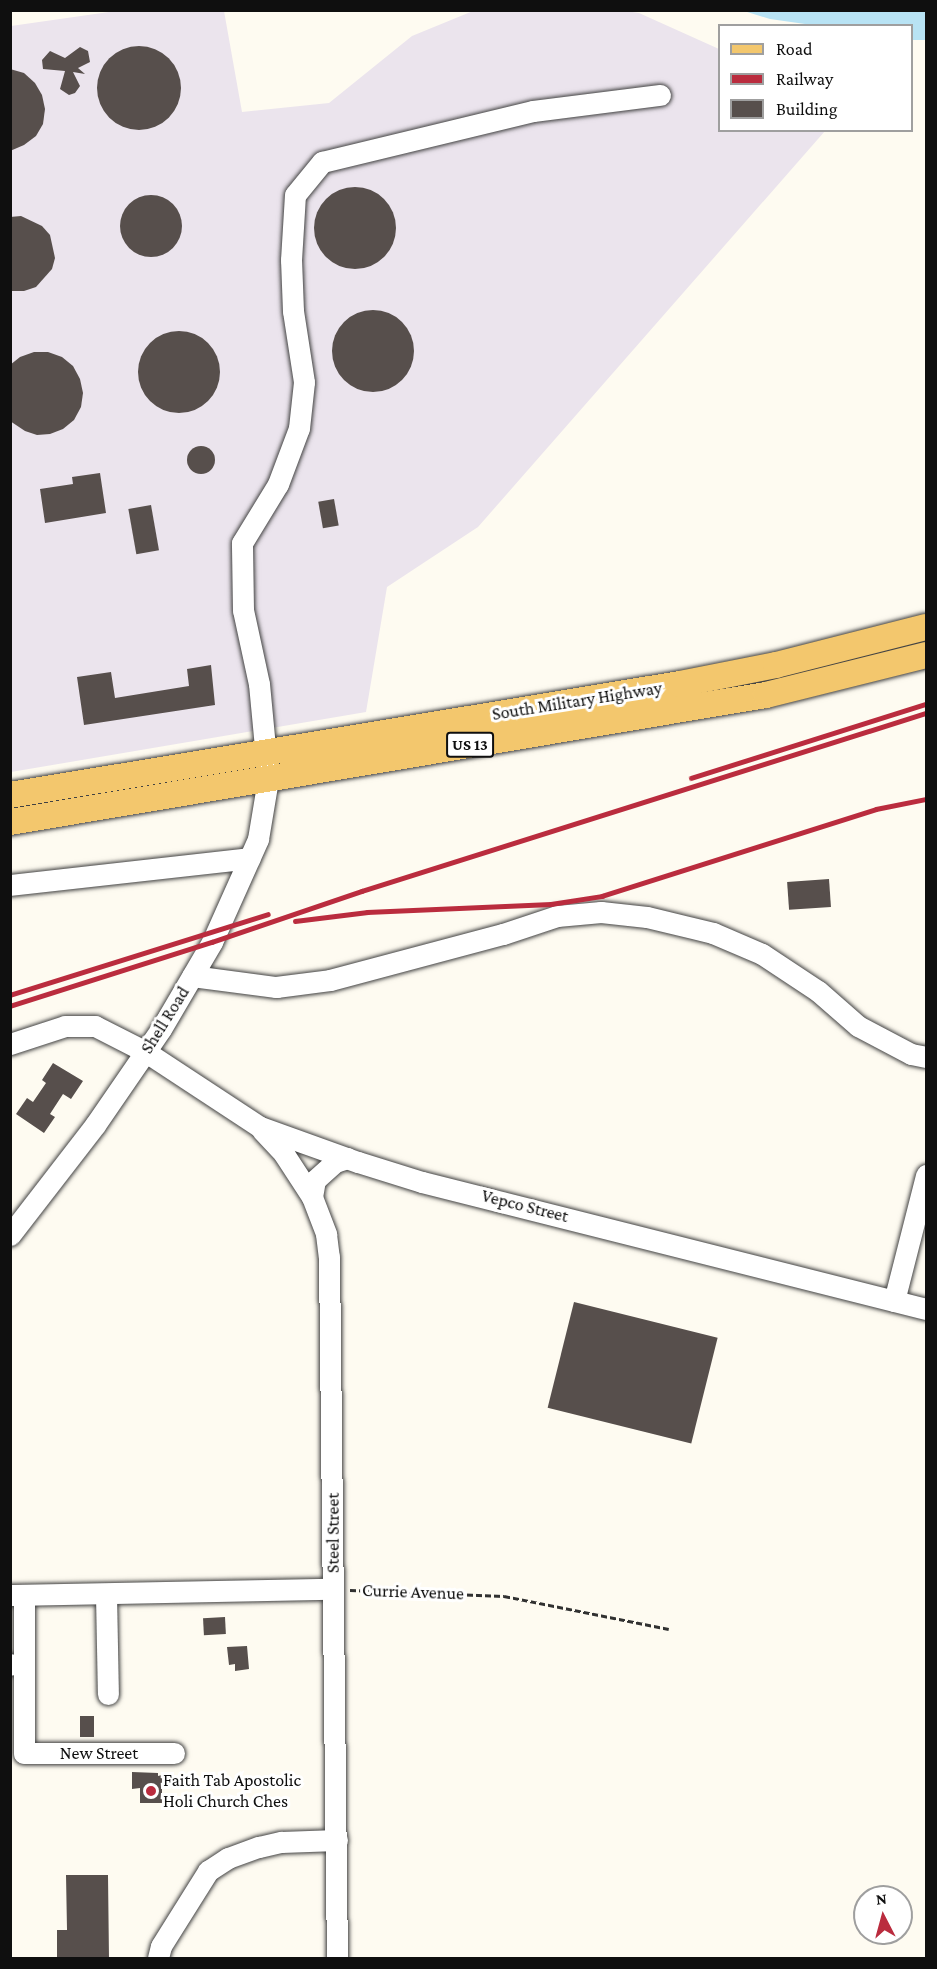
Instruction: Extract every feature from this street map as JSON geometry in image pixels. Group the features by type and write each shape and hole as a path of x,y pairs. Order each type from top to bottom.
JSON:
{"main road":[{"name":"South Military Highway","path":"10,795 680,684 776,665 927,627"},
{"name":"South Military Highway","path":"10,822 766,695 927,655"}],"street":[{"name":"Shell Road","path":"10,1235 95,1125 146,1052 212,942 260,829 268,779 259,684 243,610 242,543 278,484 299,428 304,382 293,311 291,260 296,195 322,162 534,111 660,95"},
{"path":"10,885 249,858"},
{"path":"192,976 276,987 330,980 492,937 557,916 601,912 647,917 713,933 762,954 819,991 858,1026 911,1054 927,1058"},
{"name":"Vepco Street","path":"10,1044 65,1026 80,1024 101,1029 146,1052 260,1127 347,1158 422,1182 927,1309"},
{"name":"Steel Street","path":"260,1127 284,1154 312,1197 326,1234 330,1280 337,1959"},
{"path":"312,1197 315,1180 335,1162 347,1158"},
{"path":"894,1300 927,1175"},
{"path":"17,1595 333,1589"},
{"path":"106,1594 108,1694"},
{"name":"New Street","path":"17,1595 24,1753 174,1753"},
{"path":"158,1959 161,1946 208,1871 218,1864 259,1847 281,1842 337,1840"}],"path":[{"name":"Currie Avenue","path":"333,1589 504,1596 669,1629"}],"shaded area":[{"path":"116,11 224,11 242,112 329,103 412,36 473,11 626,11 639,13 718,49 718,132 824,132 478,527 387,587 366,712 11,772 11,26"}],"water":[{"path":"744,11 926,11 926,40 913,40 913,24 805,24 770,19"}],"building":[{"path":"139,46 155,49 174,65 181,88 178,104 162,123 139,130 123,127 104,111 97,88 100,72 116,53"},
{"path":"80,47 88,51 90,62 78,68 85,74 73,72 80,86 75,93 69,95 60,89 65,71 43,69 42,60 50,51 65,58"},
{"path":"10,69 24,73 35,83 42,95 45,109 43,124 36,136 10,151"},
{"path":"347,187 363,187 378,194 389,205 396,220 393,244 384,257 363,269 347,269 332,262 321,251 314,236 314,220 321,205 332,194"},
{"path":"151,195 168,200 173,204 177,209 182,226 177,243 173,248 168,252 151,257 134,252 129,248 125,243 120,226 125,209 129,204 134,200"},
{"path":"21,216 42,226 50,235 55,258 52,269 36,287 24,291 10,291 10,217"},
{"path":"365,310 381,310 396,317 407,328 414,343 411,367 402,380 381,392 365,392 350,385 339,374 332,359 332,343 339,328 350,317"},
{"path":"171,331 187,331 202,338 213,349 220,364 217,388 208,401 187,413 171,413 156,406 145,395 138,380 138,364 145,349 156,338"},
{"path":"34,352 48,352 62,357 73,366 80,379 83,393 81,407 74,420 63,429 50,434 37,435 25,431 10,421 10,365 20,357"},
{"path":"201,446 211,450 215,460 211,470 201,474 191,470 187,460 191,450"},
{"path":"100,473 106,513 45,523 40,489 73,484 72,477"},
{"path":"334,499 339,526 323,528 318,502"},
{"path":"151,505 159,550 136,554 128,509"},
{"path":"211,665 215,705 84,725 77,677 111,672 115,698 189,686 187,669"},
{"path":"829,879 831,907 789,910 787,882"},
{"path":"53,1063 83,1081 71,1099 63,1094 50,1114 55,1117 44,1133 16,1114 27,1098 33,1102 46,1083 42,1080"},
{"path":"574,1302 718,1338 691,1444 548,1408"},
{"path":"225,1617 226,1634 204,1635 203,1618"},
{"path":"247,1646 249,1669 235,1671 235,1664 229,1665 227,1647"},
{"path":"80,1716 94,1716 94,1737 80,1737"},
{"name":"Faith Tab Apostolic Holi Church Ches","path":"132,1772 162,1775 162,1803 140,1803 140,1788 132,1789"},
{"path":"66,1875 108,1875 109,1959 57,1958 57,1930 67,1930"}],"railway":[{"path":"691,778 926,704"},
{"path":"10,1006 212,942 362,891 926,713"},
{"path":"295,921 367,912 551,904 602,896 876,809 926,799"},
{"path":"10,995 268,914"}],"place":[{"name":"Faith Tab Apostolic Holi Church Ches","path":"151,1791"}]}
